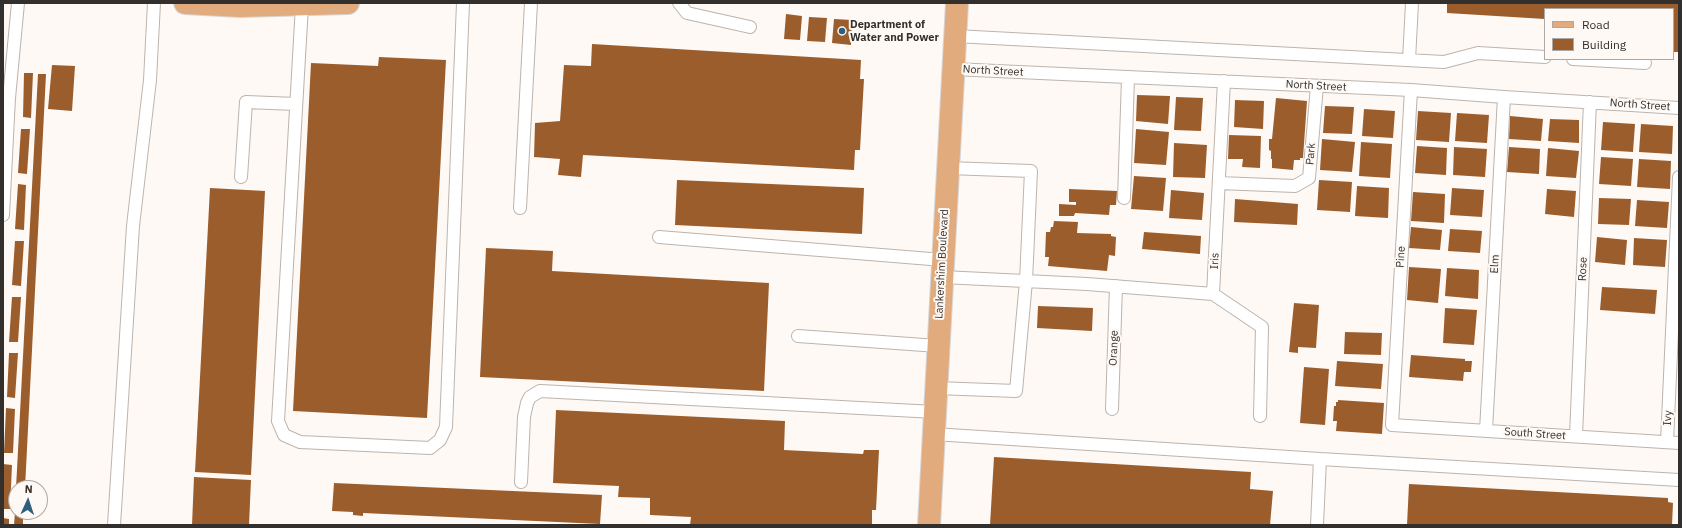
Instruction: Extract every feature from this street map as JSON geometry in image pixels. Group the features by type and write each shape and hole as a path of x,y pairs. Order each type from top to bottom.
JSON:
{"main road":[{"path":"185,3 240,6 348,3"},
{"name":"Lankershim Boulevard","path":"929,525 956,3"}],"lane":[{"path":"3,215 6,97 18,3"},
{"path":"114,525 133,226 150,80 154,3"},
{"path":"302,5 278,421 284,435 300,442 430,448 440,440 446,427 463,3"},
{"path":"520,208 531,3"},
{"path":"679,3 687,14 750,27"},
{"path":"1409,60 1412,3"},
{"path":"955,36 1444,62 1478,53 1544,57"},
{"path":"1591,60 1645,63"},
{"name":"North Street","path":"953,69 1410,90 1504,98 1679,108"},
{"path":"1124,198 1128,78"},
{"name":"Iris","path":"1213,294 1224,81"},
{"name":"Park","path":"1219,183 1295,186 1309,178 1317,86"},
{"name":"Pine","path":"1392,425 1410,90"},
{"name":"Elm","path":"1486,431 1504,98"},
{"path":"241,177 246,102 296,104"},
{"name":"Rose","path":"1576,436 1590,102"},
{"path":"936,388 1016,391 1026,281 1031,172 948,168"},
{"name":"Ivy","path":"1673,443 1679,177"},
{"path":"659,237 942,268 1026,281 1116,286 1213,294 1262,327 1260,416"},
{"name":"Orange","path":"1112,409 1116,286"},
{"path":"798,336 938,346"},
{"path":"521,482 524,417 530,396 540,391 934,423 1320,459 1679,480"},
{"name":"South Street","path":"1392,425 1673,443"},
{"path":"1317,525 1320,459"}],"building":[{"path":"1447,3 1679,3 1679,52 1674,52 1674,8 1544,8 1544,19 1447,13"},
{"path":"786,14 802,16 800,40 784,39"},
{"name":"Department of Water and Power","path":"809,17 827,18 825,42 807,41"},
{"name":"Department of Water and Power","path":"834,19 852,20 851,45 832,43"},
{"path":"592,44 861,60 860,79 864,79 860,150 855,150 854,170 583,155 581,177 558,175 560,159 534,157 535,123 560,121 564,65 591,66"},
{"path":"379,57 446,60 427,418 293,411 311,63 378,66"},
{"path":"52,65 75,66 72,111 48,109"},
{"path":"24,73 33,73 31,118 23,117"},
{"path":"38,74 46,74 25,480 16,480"},
{"path":"1137,95 1170,96 1168,124 1136,121"},
{"path":"1176,97 1203,98 1201,131 1174,130"},
{"path":"1276,98 1307,101 1303,158 1300,158 1300,160 1294,160 1293,170 1272,168 1269,139 1272,139"},
{"path":"1235,100 1264,101 1263,129 1234,127"},
{"path":"1325,106 1354,107 1352,134 1323,133"},
{"path":"1364,109 1395,111 1393,138 1362,136"},
{"path":"1418,111 1451,113 1449,142 1416,140"},
{"path":"1457,113 1489,115 1487,143 1455,141"},
{"path":"1510,116 1543,119 1541,141 1509,139"},
{"path":"1550,119 1579,120 1579,143 1548,141"},
{"path":"1603,122 1635,124 1633,152 1601,150"},
{"path":"1641,124 1673,126 1672,154 1639,152"},
{"path":"21,129 30,129 27,174 18,173"},
{"path":"1136,129 1169,132 1166,165 1134,163"},
{"path":"1229,135 1261,136 1260,168 1242,167 1243,159 1228,159"},
{"path":"1322,139 1355,142 1352,172 1320,170"},
{"path":"1361,142 1392,144 1390,178 1359,176"},
{"path":"1174,143 1207,145 1205,178 1173,177"},
{"path":"1417,146 1447,148 1446,175 1415,173"},
{"path":"1454,147 1487,149 1485,177 1453,175"},
{"path":"1509,147 1540,149 1539,174 1507,172"},
{"path":"1548,148 1579,151 1576,178 1546,176"},
{"path":"1601,157 1633,159 1631,186 1599,184"},
{"path":"1639,159 1671,161 1670,189 1637,187"},
{"path":"1134,176 1166,178 1163,211 1131,209"},
{"path":"677,180 864,188 862,234 675,225"},
{"path":"1319,180 1352,182 1350,212 1317,210"},
{"path":"18,184 26,185 24,230 15,229"},
{"path":"1357,186 1389,188 1388,218 1355,216"},
{"path":"210,188 265,191 251,475 195,472"},
{"path":"1452,188 1484,190 1482,217 1450,215"},
{"path":"1069,189 1117,191 1116,205 1110,205 1109,215 1075,213 1074,216 1059,216 1059,204 1076,205 1076,202 1069,202"},
{"path":"1547,189 1576,191 1574,217 1545,214"},
{"path":"1171,190 1204,193 1202,220 1169,218"},
{"path":"1413,192 1445,194 1444,223 1411,221"},
{"path":"1599,198 1631,199 1629,225 1598,224"},
{"path":"1235,199 1298,204 1297,225 1234,222"},
{"path":"1637,200 1669,202 1667,228 1635,226"},
{"path":"1054,221 1078,222 1077,233 1111,234 1111,236 1116,237 1115,256 1109,255 1107,271 1048,266 1049,257 1045,257 1046,232 1050,232"},
{"path":"1411,227 1442,230 1440,250 1409,248"},
{"path":"1450,229 1482,231 1480,253 1448,251"},
{"path":"1144,232 1201,236 1200,254 1142,249"},
{"path":"1597,237 1627,240 1625,265 1595,262"},
{"path":"1634,238 1667,240 1665,267 1633,265"},
{"path":"15,241 24,241 21,286 12,285"},
{"path":"486,248 553,251 552,271 769,283 764,391 480,377"},
{"path":"1409,267 1441,269 1438,303 1407,300"},
{"path":"1447,268 1479,270 1478,299 1445,296"},
{"path":"1602,287 1657,290 1655,314 1600,310"},
{"path":"12,297 21,297 18,342 9,342"},
{"path":"1294,303 1319,305 1316,348 1298,347 1298,353 1289,352"},
{"path":"1038,306 1093,308 1092,331 1037,328"},
{"path":"1445,308 1477,310 1474,345 1443,343"},
{"path":"1345,332 1382,333 1381,355 1344,354"},
{"path":"9,353 18,353 15,398 7,397"},
{"path":"1411,355 1465,359 1465,361 1472,361 1471,372 1464,372 1463,381 1409,377"},
{"path":"1337,361 1383,364 1381,389 1335,386"},
{"path":"1304,367 1329,369 1325,425 1300,423"},
{"path":"1338,400 1384,403 1382,434 1336,431 1337,421 1333,421 1334,406 1336,406 1336,402 1338,402"},
{"path":"6,408 15,409 13,453 4,453"},
{"path":"556,410 785,421 784,450 863,454 864,450 879,450 876,510 872,510 872,525 690,525 691,517 650,515 650,498 618,497 619,486 553,483"},
{"path":"994,457 1251,472 1250,489 1273,491 1270,525 990,525"},
{"path":"3,464 12,465 11,480 8,480 8,509 3,509"},
{"path":"194,477 251,480 249,525 192,525"},
{"path":"334,483 602,495 600,524 363,513 363,516 353,515 353,512 332,511"},
{"path":"1409,484 1668,498 1668,502 1673,503 1672,525 1407,525"},
{"path":"3,518 8,519 9,525 3,525"},
{"path":"14,520 23,520 23,525 14,525"}],"place":[{"name":"Department of Water and Power","path":"842,31"}]}
